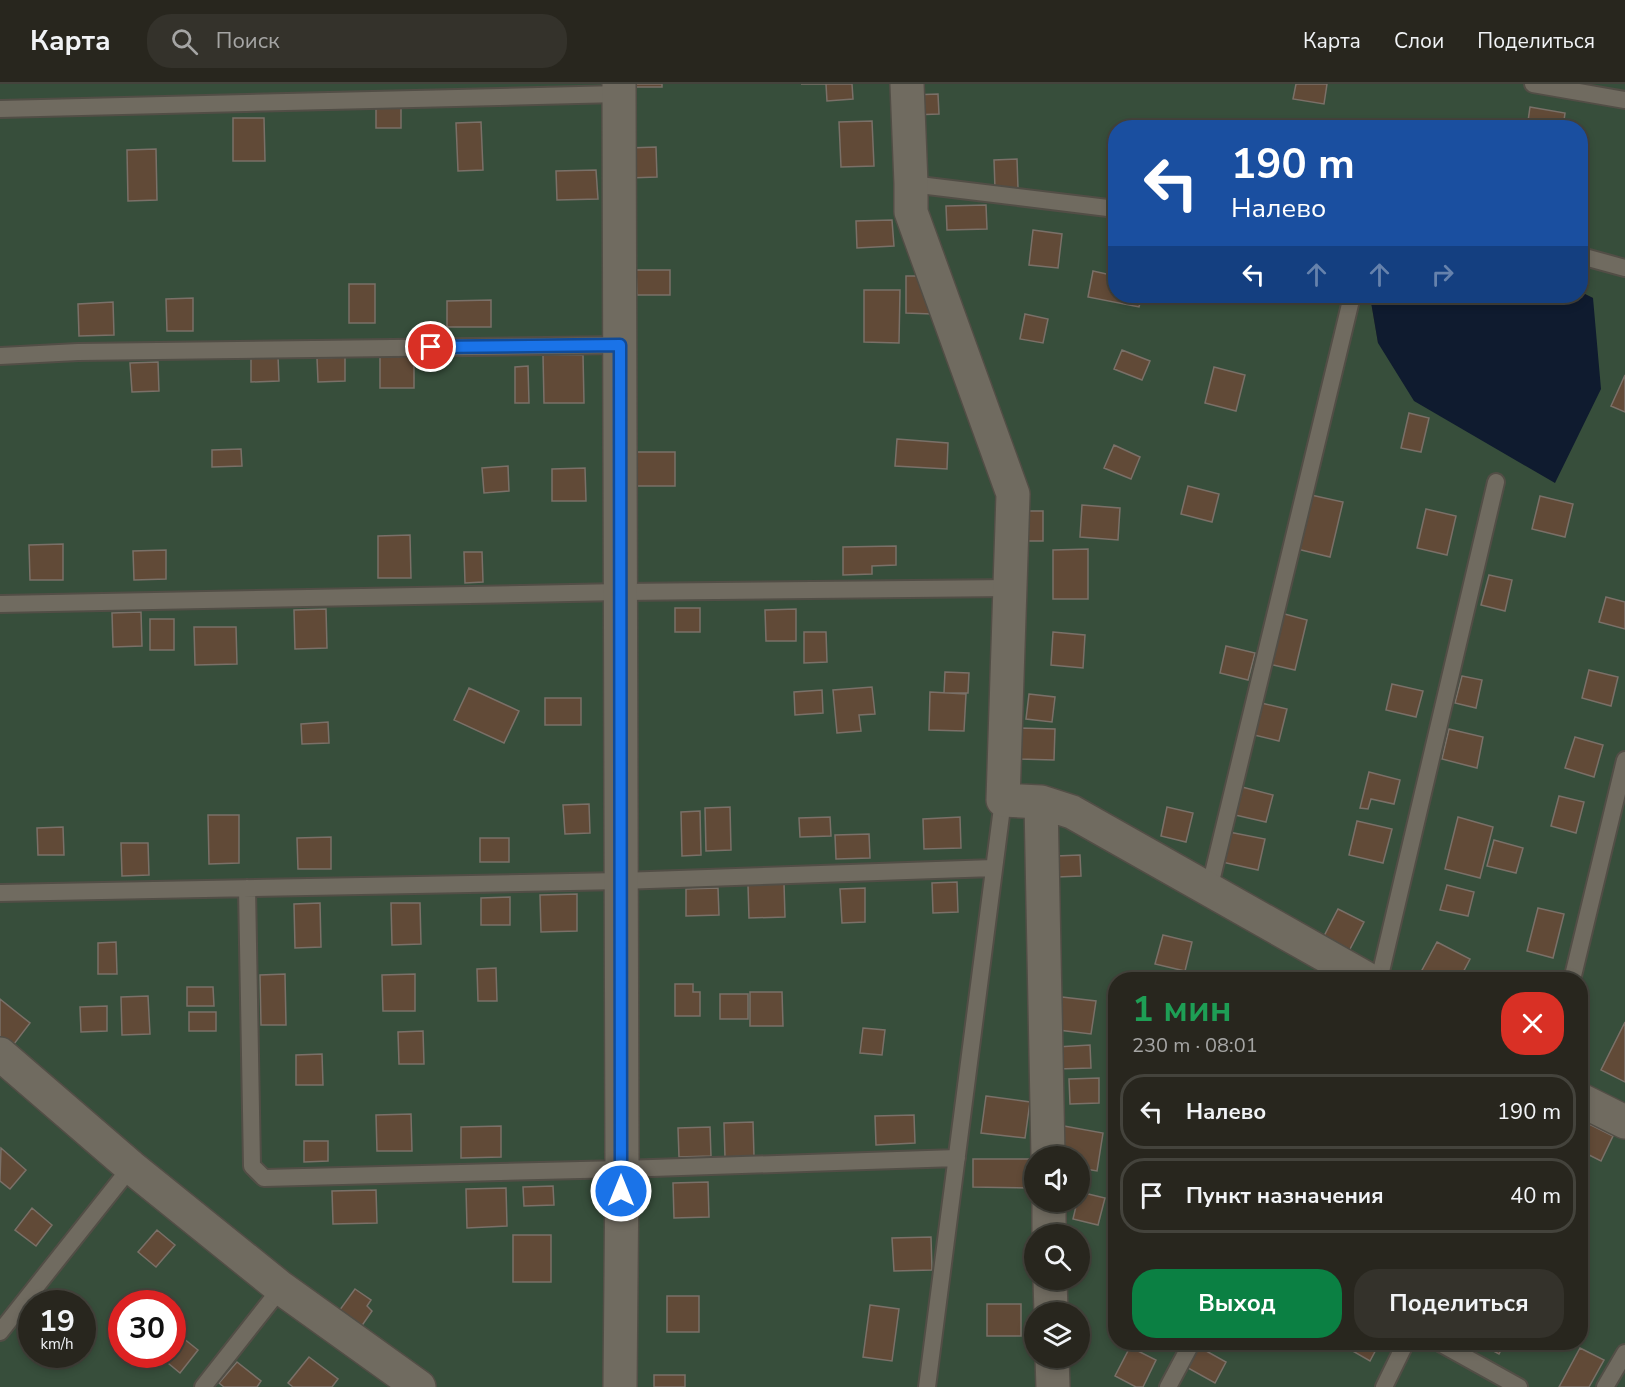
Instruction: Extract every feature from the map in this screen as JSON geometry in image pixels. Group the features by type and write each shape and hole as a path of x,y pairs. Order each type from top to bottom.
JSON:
{"street":[{"path":"907,84 911,212 1013,494 1003,800 1041,802 1072,812 1355,972"},
{"path":"619,89 622,1169 620,1387"},
{"path":"1041,802 1048,1146"},
{"path":"0,1054 131,1167 281,1288 419,1387"},
{"path":"1588,1104 1625,1122"},
{"path":"1052,1368 1053,1387"}],"lane":[{"path":"1533,84 1625,100"},
{"path":"0,109 619,89"},
{"path":"911,184 1108,208"},
{"path":"1588,258 1625,268"},
{"path":"1209,890 1350,303"},
{"path":"0,356 90,352 620,345"},
{"path":"1381,972 1496,482"},
{"path":"0,604 621,592 1010,588"},
{"path":"1574,972 1625,760"},
{"path":"927,1387 1003,800"},
{"path":"0,893 621,881 994,868"},
{"path":"247,888 252,1166 264,1178 957,1158"},
{"path":"0,1332 131,1167"},
{"path":"203,1387 281,1288"},
{"path":"1168,1387 1188,1350"},
{"path":"1384,1387 1402,1350"},
{"path":"1452,1350 1519,1387"},
{"path":"1605,1387 1625,1353"}],"green space":[{"path":"0,84 1625,84 1625,1387 0,1387"}],"water":[{"path":"1588,296 1593,298 1601,389 1555,483 1414,401 1378,343 1371,303 1588,303"}],"building":[{"path":"629,84 662,84 662,87 629,87"},
{"path":"826,84 852,84 853,99 827,101"},
{"path":"1296,84 1327,84 1324,104 1293,99"},
{"path":"938,94 939,114 911,115 910,95"},
{"path":"376,107 401,107 401,128 376,128"},
{"path":"1530,107 1565,113 1564,120 1528,120"},
{"path":"233,118 264,118 265,161 233,161"},
{"path":"872,121 874,166 841,167 839,122"},
{"path":"481,122 483,170 458,171 456,123"},
{"path":"656,147 657,177 628,178 627,148"},
{"path":"156,149 157,200 128,201 127,150"},
{"path":"1017,159 1018,188 995,189 994,160"},
{"path":"596,170 598,199 557,200 556,171"},
{"path":"986,205 987,229 947,230 946,206"},
{"path":"892,220 894,246 857,248 856,221"},
{"path":"1033,230 1062,234 1058,268 1029,265"},
{"path":"636,270 670,270 670,295 637,295"},
{"path":"1093,271 1108,274 1108,301 1088,297"},
{"path":"906,276 933,276 932,314 906,313"},
{"path":"349,284 375,284 375,323 349,323"},
{"path":"864,290 900,290 899,343 864,342"},
{"path":"193,298 193,331 167,331 166,299"},
{"path":"491,300 491,327 447,327 447,301"},
{"path":"113,302 114,335 79,336 78,304"},
{"path":"1119,303 1140,303 1139,307"},
{"path":"1025,314 1048,319 1043,343 1020,339"},
{"path":"1122,350 1150,361 1142,380 1114,369"},
{"path":"380,355 414,355 414,388 380,388"},
{"path":"543,355 583,355 584,403 544,403"},
{"path":"251,356 278,356 279,381 251,382"},
{"path":"345,357 345,381 318,382 317,358"},
{"path":"158,362 159,391 132,392 130,363"},
{"path":"528,366 529,403 515,403 515,367"},
{"path":"1214,367 1245,375 1236,411 1205,403"},
{"path":"1625,375 1625,412 1611,406"},
{"path":"1409,413 1429,418 1421,452 1401,448"},
{"path":"897,439 948,443 947,469 895,466"},
{"path":"1114,445 1140,457 1131,479 1104,468"},
{"path":"241,449 242,466 212,467 212,450"},
{"path":"635,452 675,452 675,486 635,486"},
{"path":"508,466 509,491 484,493 482,468"},
{"path":"585,468 586,501 552,501 552,469"},
{"path":"1188,486 1219,494 1212,522 1181,514"},
{"path":"1311,495 1343,502 1330,557 1297,549"},
{"path":"1540,496 1573,504 1565,537 1532,529"},
{"path":"1082,505 1120,508 1118,540 1080,537"},
{"path":"1426,509 1456,516 1447,555 1417,548"},
{"path":"1024,511 1043,511 1043,541 1024,541"},
{"path":"410,535 411,578 378,578 378,536"},
{"path":"63,544 63,580 30,580 29,545"},
{"path":"896,546 896,565 872,566 872,574 843,575 843,547"},
{"path":"1088,549 1088,599 1053,599 1053,550"},
{"path":"166,550 166,579 134,580 133,551"},
{"path":"464,552 482,552 483,582 465,583"},
{"path":"1489,575 1512,580 1505,611 1481,605"},
{"path":"1606,597 1625,602 1625,629 1599,622"},
{"path":"675,608 700,608 700,632 675,632"},
{"path":"326,609 327,648 295,649 294,610"},
{"path":"796,609 796,641 766,641 765,610"},
{"path":"141,612 142,646 113,647 112,613"},
{"path":"1281,613 1307,620 1295,670 1269,664"},
{"path":"150,619 174,619 174,650 150,650"},
{"path":"194,627 236,627 237,664 195,665"},
{"path":"804,632 826,632 827,662 804,663"},
{"path":"1053,632 1085,635 1083,668 1051,665"},
{"path":"1226,646 1255,653 1248,680 1220,673"},
{"path":"1589,670 1618,677 1611,706 1582,698"},
{"path":"945,672 969,673 968,693 944,693"},
{"path":"1462,676 1482,680 1476,708 1455,703"},
{"path":"1392,684 1423,691 1416,717 1386,710"},
{"path":"872,687 875,714 859,715 861,731 837,733 833,690"},
{"path":"469,688 519,711 504,743 454,720"},
{"path":"822,690 823,713 795,715 794,692"},
{"path":"930,692 966,694 964,731 929,730"},
{"path":"1029,694 1055,697 1052,722 1026,719"},
{"path":"545,698 581,698 581,725 545,725"},
{"path":"1261,703 1287,709 1279,741 1254,735"},
{"path":"328,722 329,743 302,744 301,724"},
{"path":"1020,728 1055,729 1054,760 1019,759"},
{"path":"1449,729 1483,737 1477,768 1442,759"},
{"path":"1575,737 1603,745 1594,777 1565,768"},
{"path":"1369,772 1400,780 1394,804 1371,799 1368,809 1360,808"},
{"path":"1242,787 1273,795 1266,822 1235,815"},
{"path":"1559,796 1584,802 1576,833 1551,826"},
{"path":"589,804 590,833 565,834 563,805"},
{"path":"730,807 731,850 706,851 705,808"},
{"path":"1167,807 1193,813 1186,842 1161,836"},
{"path":"700,811 701,855 682,856 681,812"},
{"path":"208,815 239,815 239,863 209,864"},
{"path":"830,817 831,836 800,837 799,818"},
{"path":"960,817 961,848 924,849 923,819"},
{"path":"1458,817 1493,827 1480,878 1445,869"},
{"path":"1357,821 1392,829 1383,863 1349,855"},
{"path":"63,827 64,855 38,855 37,828"},
{"path":"1229,832 1265,839 1258,870 1222,862"},
{"path":"869,834 870,858 836,859 835,835"},
{"path":"331,837 331,869 298,869 297,838"},
{"path":"480,838 509,838 509,862 480,862"},
{"path":"1494,840 1523,848 1516,873 1487,866"},
{"path":"121,843 148,843 149,875 122,876"},
{"path":"1080,855 1081,876 1057,877 1056,856"},
{"path":"957,882 958,912 933,913 932,883"},
{"path":"784,883 785,917 749,918 748,885"},
{"path":"1447,885 1474,892 1468,916 1440,910"},
{"path":"718,888 719,915 686,916 686,889"},
{"path":"865,888 865,922 842,923 840,889"},
{"path":"577,894 577,931 541,932 540,895"},
{"path":"510,897 510,925 481,925 481,898"},
{"path":"320,903 321,947 295,948 294,904"},
{"path":"391,903 420,903 421,944 392,945"},
{"path":"1538,908 1564,914 1553,958 1527,951"},
{"path":"1338,909 1364,922 1349,951 1323,938"},
{"path":"1163,935 1192,942 1185,971 1155,964"},
{"path":"116,942 117,974 98,974 98,943"},
{"path":"1437,942 1470,959 1463,972 1421,972"},
{"path":"496,968 497,1001 478,1001 477,969"},
{"path":"285,974 286,1025 261,1025 260,975"},
{"path":"415,974 415,1011 383,1011 382,975"},
{"path":"675,984 693,984 693,992 700,992 700,1016 675,1016"},
{"path":"187,987 213,987 214,1006 187,1006"},
{"path":"750,992 782,992 783,1026 750,1026"},
{"path":"720,994 748,994 748,1019 720,1019"},
{"path":"148,996 150,1034 122,1035 121,997"},
{"path":"1062,997 1096,1001 1091,1034 1058,1030"},
{"path":"0,999 30,1023 11,1048 0,1039"},
{"path":"107,1006 107,1031 81,1032 80,1007"},
{"path":"189,1012 216,1012 216,1031 189,1031"},
{"path":"1625,1022 1625,1082 1601,1070"},
{"path":"863,1028 885,1030 882,1055 860,1053"},
{"path":"423,1031 424,1064 399,1064 398,1032"},
{"path":"1090,1045 1091,1068 1057,1069 1056,1047"},
{"path":"322,1054 323,1085 296,1085 296,1055"},
{"path":"1099,1078 1099,1103 1070,1104 1069,1079"},
{"path":"986,1096 1030,1102 1025,1138 981,1133"},
{"path":"411,1114 412,1151 377,1151 376,1115"},
{"path":"914,1115 915,1143 876,1145 875,1116"},
{"path":"753,1122 754,1156 725,1157 724,1123"},
{"path":"1588,1124 1613,1136 1601,1161 1588,1154"},
{"path":"501,1126 501,1157 461,1158 461,1127"},
{"path":"1064,1126 1103,1133 1097,1171 1090,1170 1090,1146 1060,1146"},
{"path":"710,1127 711,1156 679,1157 678,1128"},
{"path":"304,1141 328,1141 328,1161 304,1162"},
{"path":"1,1148 26,1170 10,1189 0,1181"},
{"path":"973,1159 1024,1159 1024,1188 973,1187"},
{"path":"708,1182 709,1217 674,1218 673,1183"},
{"path":"553,1186 554,1205 524,1206 523,1187"},
{"path":"506,1188 507,1226 467,1228 466,1189"},
{"path":"376,1190 377,1223 333,1224 332,1191"},
{"path":"1090,1194 1105,1198 1098,1225 1073,1219 1075,1212 1090,1212"},
{"path":"32,1208 52,1225 36,1246 15,1230"},
{"path":"157,1230 175,1245 156,1267 138,1252"},
{"path":"513,1235 551,1235 551,1282 513,1282"},
{"path":"931,1237 932,1270 894,1271 892,1238"},
{"path":"355,1289 371,1300 367,1306 372,1311 361,1327 339,1311"},
{"path":"667,1296 699,1296 699,1332 667,1332"},
{"path":"987,1304 1021,1304 1021,1336 987,1336"},
{"path":"870,1305 899,1309 892,1361 863,1357"},
{"path":"186,1340 198,1350 186,1365"},
{"path":"1128,1350 1136,1350 1156,1360 1143,1387 1136,1387 1115,1376"},
{"path":"1197,1350 1204,1350 1226,1362 1215,1383 1188,1368"},
{"path":"1351,1350 1376,1350 1370,1361"},
{"path":"1579,1350 1584,1350 1604,1360 1589,1387 1559,1387"},
{"path":"309,1357 338,1379 332,1387 293,1387 288,1383"},
{"path":"237,1362 261,1381 257,1387 224,1387 219,1383"},
{"path":"174,1368 184,1368 180,1373"},
{"path":"654,1375 685,1375 685,1387 654,1387"}],"route":[{"path":"431,347 620,345 621,1191"}]}
